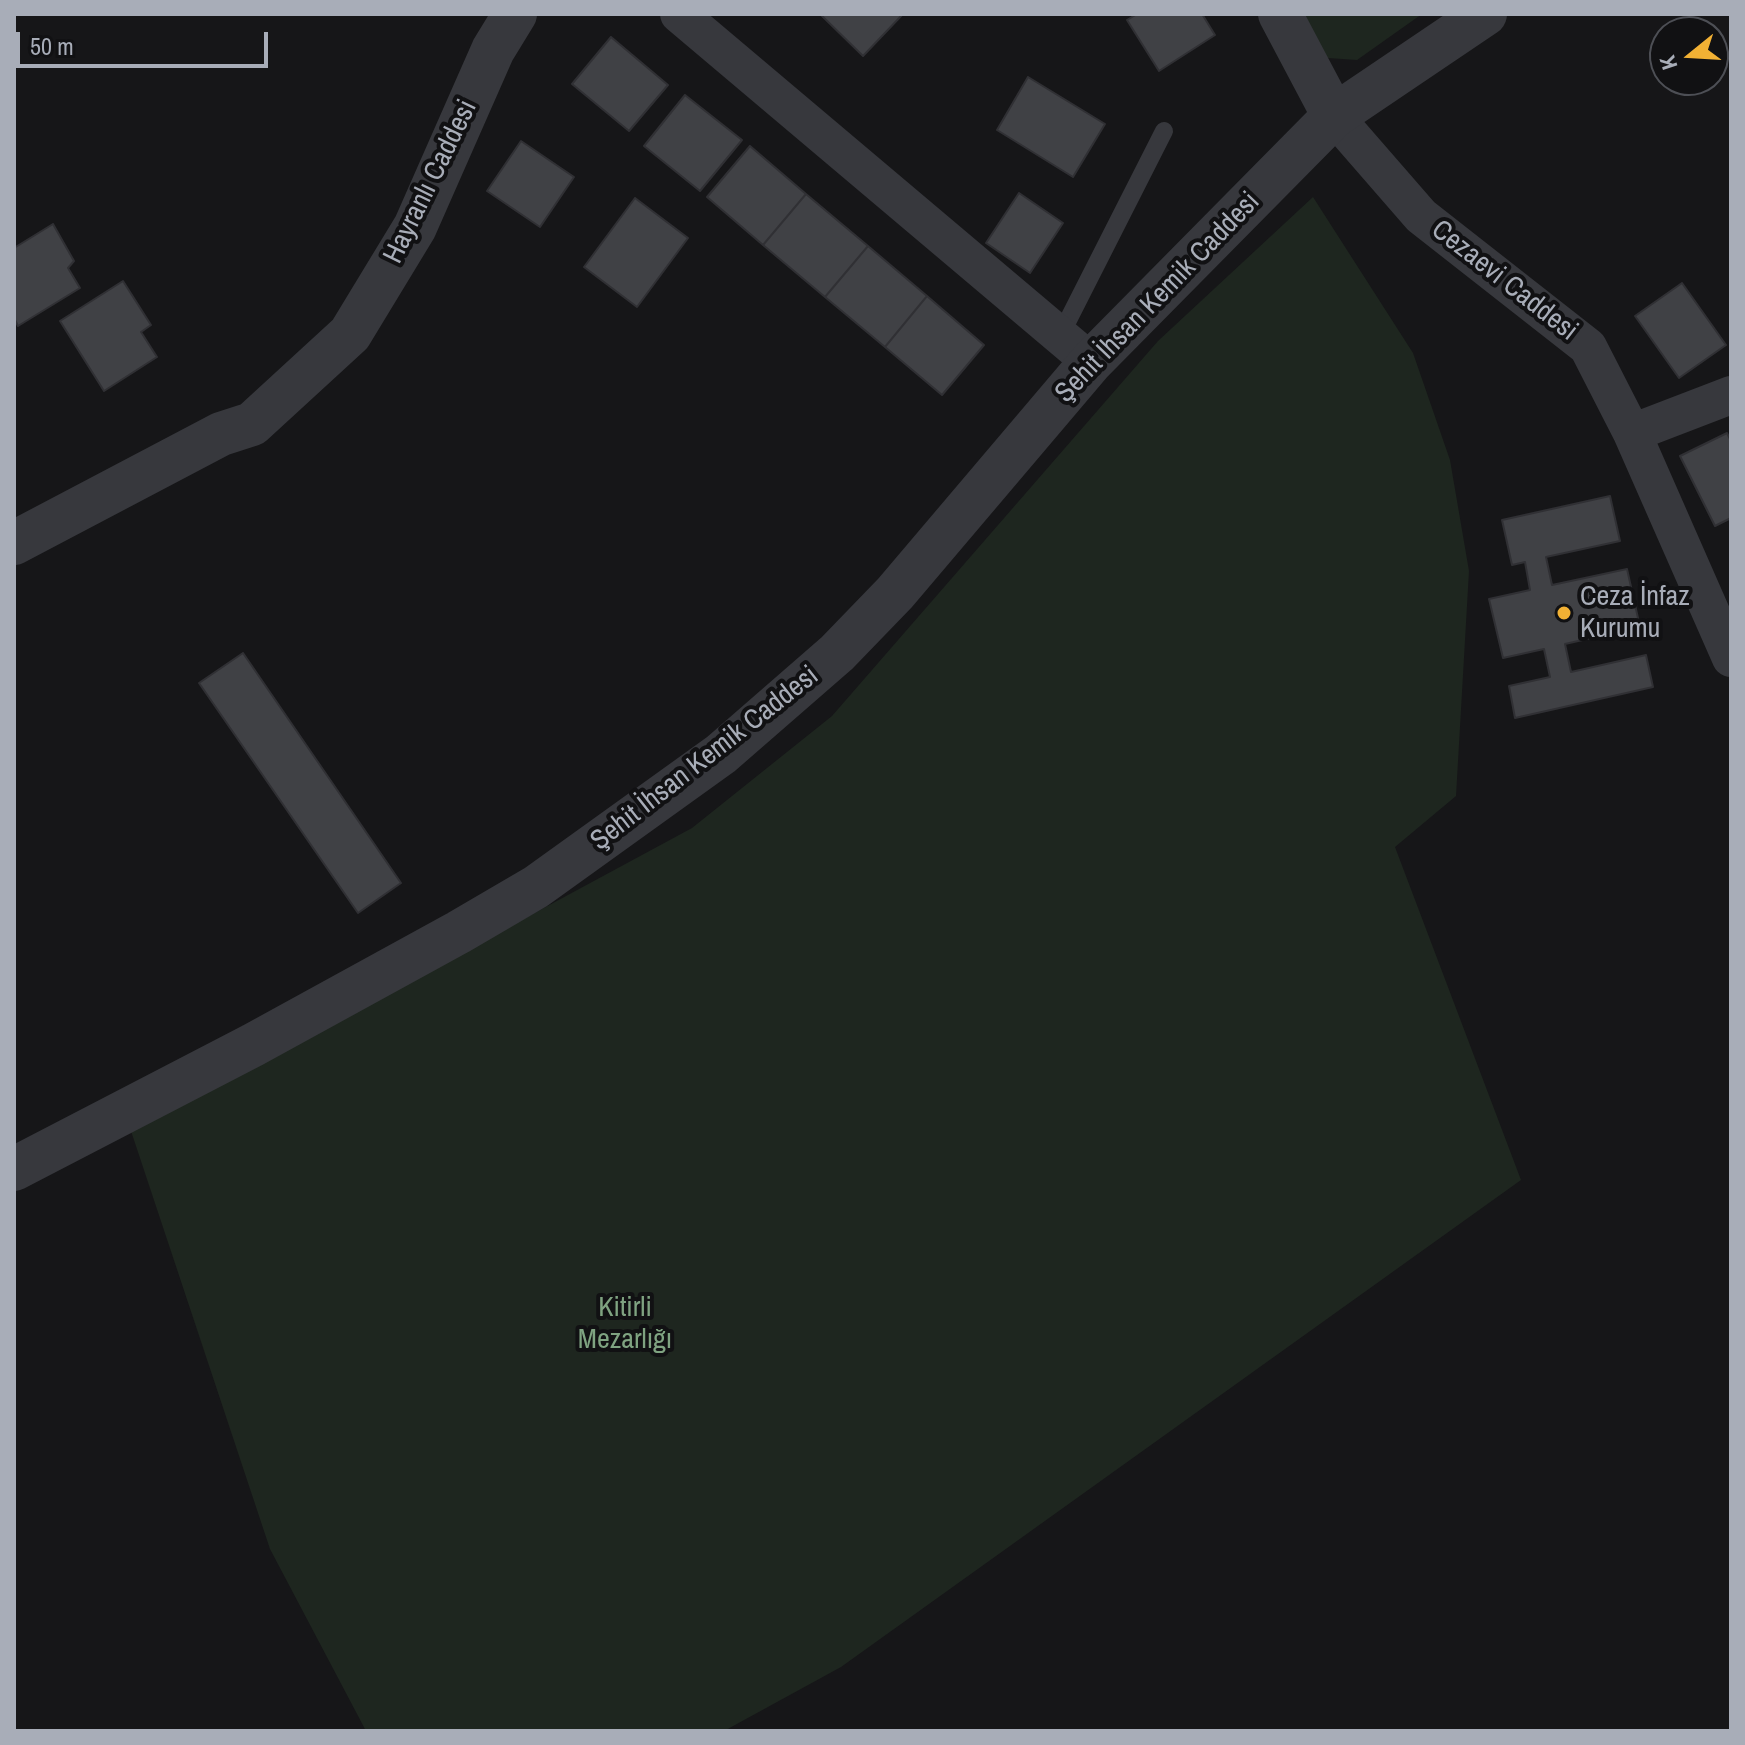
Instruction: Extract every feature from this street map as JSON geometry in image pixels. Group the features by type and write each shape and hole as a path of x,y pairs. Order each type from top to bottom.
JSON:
{"street":[{"name":"Hayranlı Caddesi","path":"14,543 221,434 252,424 350,334 415,227 493,50 515,14"},
{"path":"679,14 1076,348"},
{"name":"Cezaevi Caddesi","path":"1280,14 1334,116 1421,216 1588,347 1632,433 1731,658"},
{"name":"Şehit İhsan Kemik Caddesi","path":"14,1169 253,1045 536,887 721,754 781,705 895,593 1076,348 1334,116 1485,14"},
{"path":"1632,433 1731,395"}],"lane":[{"path":"1076,348 1164,131"}],"green space":[{"path":"1300,14 1422,14 1357,60 1328,58 1314,43"},
{"name":"Kitirli Mezarlığı","path":"1313,197 1413,353 1450,460 1469,571 1456,796 1395,847 1521,1180 841,1667 724,1731 366,1731 270,1549 131,1131 692,828 832,716 1158,341"}],"building":[{"path":"820,14 903,14 863,56"},
{"path":"1137,14 1202,14 1215,35 1159,71 1127,20"},
{"path":"611,37 668,85 629,131 572,84"},
{"path":"1028,77 1105,124 1073,177 997,130"},
{"path":"685,95 742,140 700,191 644,146"},
{"path":"521,141 574,177 540,227 487,191"},
{"path":"750,146 806,194 763,245 707,197"},
{"path":"1019,193 1063,223 1030,273 986,243"},
{"path":"806,194 868,246 825,297 763,245"},
{"path":"635,198 688,238 637,307 584,267"},
{"path":"53,224 74,261 68,268 80,288 18,326 14,318 14,248"},
{"path":"868,246 927,296 885,347 825,297"},
{"path":"123,281 151,325 141,332 157,357 104,391 60,321"},
{"path":"1682,283 1726,345 1679,378 1635,316"},
{"path":"927,296 984,345 942,395 885,347"},
{"path":"1727,433 1731,441 1731,518 1715,526 1680,456"},
{"name":"Ceza İnfaz Kurumu","path":"1610,496 1620,541 1546,557 1552,585 1627,569 1640,627 1565,644 1571,672 1646,655 1653,687 1515,718 1509,686 1550,677 1544,649 1503,658 1489,599 1530,590 1525,562 1512,565 1502,520"},
{"path":"243,653 401,883 358,913 199,683"}],"place":[{"name":"Ceza İnfaz Kurumu","path":"1564,613"}]}
